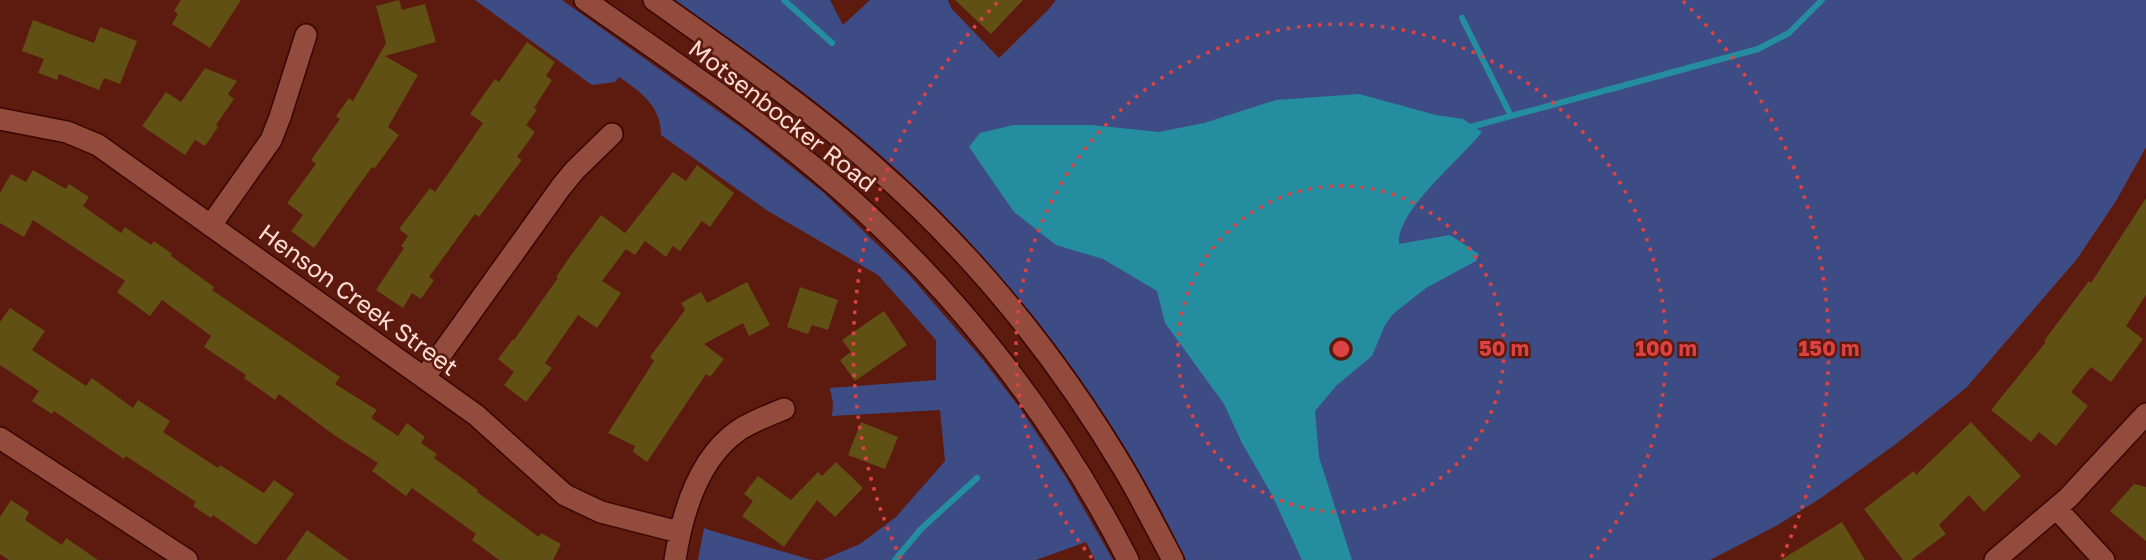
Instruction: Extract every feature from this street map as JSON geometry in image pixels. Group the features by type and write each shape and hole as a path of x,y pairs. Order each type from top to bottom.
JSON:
{"street":[{"name":"Motsenbocker Road","path":"585,0 785,144 841,190 907,253 963,314 1033,403 1071,461 1128,560"},
{"name":"Motsenbocker Road","path":"653,0 834,132 894,185 963,254 1065,378 1126,474 1173,560"},
{"path":"211,225 271,140 306,35"},
{"name":"Henson Creek Street","path":"0,119 59,130 92,142 486,423 551,485 570,498 601,512 679,532"},
{"path":"424,378 561,187 612,134"},
{"path":"675,560 679,532 696,485 725,442 742,428 784,409"},
{"path":"1995,560 2082,483 2146,414"},
{"path":"0,438 187,560"},
{"path":"2056,508 2104,560"}],"shaded area":[{"path":"475,0 562,0 749,133 824,193 910,276 983,360 1020,408 1067,479 1113,560 1095,560 1086,542 1036,560 822,560 860,544 896,517 945,461 940,410 832,416 830,388 936,380 936,340 878,275 768,211 661,135 654,108 642,94 619,77 615,82 592,85"},
{"path":"675,0 830,0 843,25 870,0 948,0 951,8 999,58 1056,0 2146,0 2146,147 2116,201 2077,259 1966,388 1896,444 1821,498 1776,526 1710,560 1186,560 1158,504 1093,397 1056,345 975,248 932,203 861,138 783,77"},
{"path":"1359,94 1436,115 1463,119 1482,132 1418,201 1401,231 1399,244 1450,235 1479,254 1476,261 1426,288 1393,314 1385,325 1372,356 1336,386 1315,411 1319,457 1352,560 1302,560 1272,495 1242,443 1224,404 1165,323 1157,291 1103,259 1056,245 1014,212 969,147 980,133 1013,125 1091,125 1159,132 1204,123 1276,100"},
{"path":"704,528 709,530 812,560 698,560"}],"building":[{"path":"181,0 241,0 210,48 172,24 178,14 174,11"},
{"path":"399,0 402,10 425,4 436,42 385,56 418,75 388,127 399,135 374,169 372,167 314,248 291,231 303,215 287,203 316,164 311,160 340,119 336,116 349,98 353,101 386,43 376,6"},
{"path":"955,0 1023,0 991,34"},
{"path":"33,20 94,43 100,27 137,41 120,84 104,78 99,90 59,74 57,80 38,73 44,59 22,51"},
{"path":"527,42 555,62 546,76 552,80 526,125 535,132 517,157 522,160 479,217 475,214 429,277 434,280 421,299 412,293 403,308 376,290 404,248 401,246 408,236 399,229 430,188 435,192 483,123 470,114 495,79 499,82"},
{"path":"205,68 237,81 228,94 234,99 205,146 195,140 185,155 142,126 166,92 181,102"},
{"path":"697,165 734,193 710,227 702,221 680,251 673,246 666,257 645,241 635,255 626,249 602,281 621,293 597,328 578,315 545,363 552,368 526,402 504,385 514,372 498,359 601,215 625,233 673,172 686,181"},
{"path":"33,170 66,189 69,184 89,197 83,206 121,233 125,227 151,245 154,241 214,287 212,290 340,377 335,384 377,410 371,418 398,436 407,423 425,437 421,443 437,454 434,458 478,490 477,492 539,537 541,533 561,544 553,560 499,560 472,540 476,534 412,488 406,496 372,471 378,463 334,435 279,394 275,400 244,378 246,375 204,347 211,336 162,300 150,316 117,292 125,281 33,220 24,237 0,223 0,193 11,174 26,182"},
{"path":"2146,198 2146,295 2126,326 2143,339 2111,382 2091,367 2071,392 2088,406 2056,446 2039,432 2031,442 1991,410 2046,342 2044,341 2089,281 2091,283"},
{"path":"747,282 770,325 749,336 743,323 704,344 724,359 710,377 706,374 647,462 633,452 635,446 608,433 654,361 650,357 685,310 681,303 701,292 707,303"},
{"path":"800,287 838,300 828,330 812,325 808,334 787,327"},
{"path":"10,308 45,331 32,350 86,386 92,378 133,408 138,400 170,421 163,432 218,468 220,465 264,493 274,480 294,494 256,545 213,515 211,518 193,506 196,502 126,456 124,459 54,411 52,414 32,401 39,391 0,365 0,322"},
{"path":"884,311 907,345 855,381 840,360 851,352 842,340"},
{"path":"861,422 898,437 885,469 848,455"},
{"path":"1971,422 2021,476 1984,512 1969,495 1939,525 1946,534 1911,560 1903,560 1864,509 1914,471 1916,475"},
{"path":"836,462 863,488 835,517 817,500 784,547 742,516 753,501 744,494 758,476 791,500 818,472 822,476"},
{"path":"2134,484 2146,487 2146,541 2110,511"},
{"path":"11,500 29,512 25,520 62,545 66,538 98,560 9,560 0,554 0,517"},
{"path":"1842,522 1865,560 1781,560"},
{"path":"307,530 349,560 286,560"}],"waterway":[{"path":"784,0 832,43"},
{"path":"1467,128 1758,49 1789,33 1822,0"},
{"path":"1462,18 1511,116"},
{"path":"895,560 921,529 977,478"}]}
